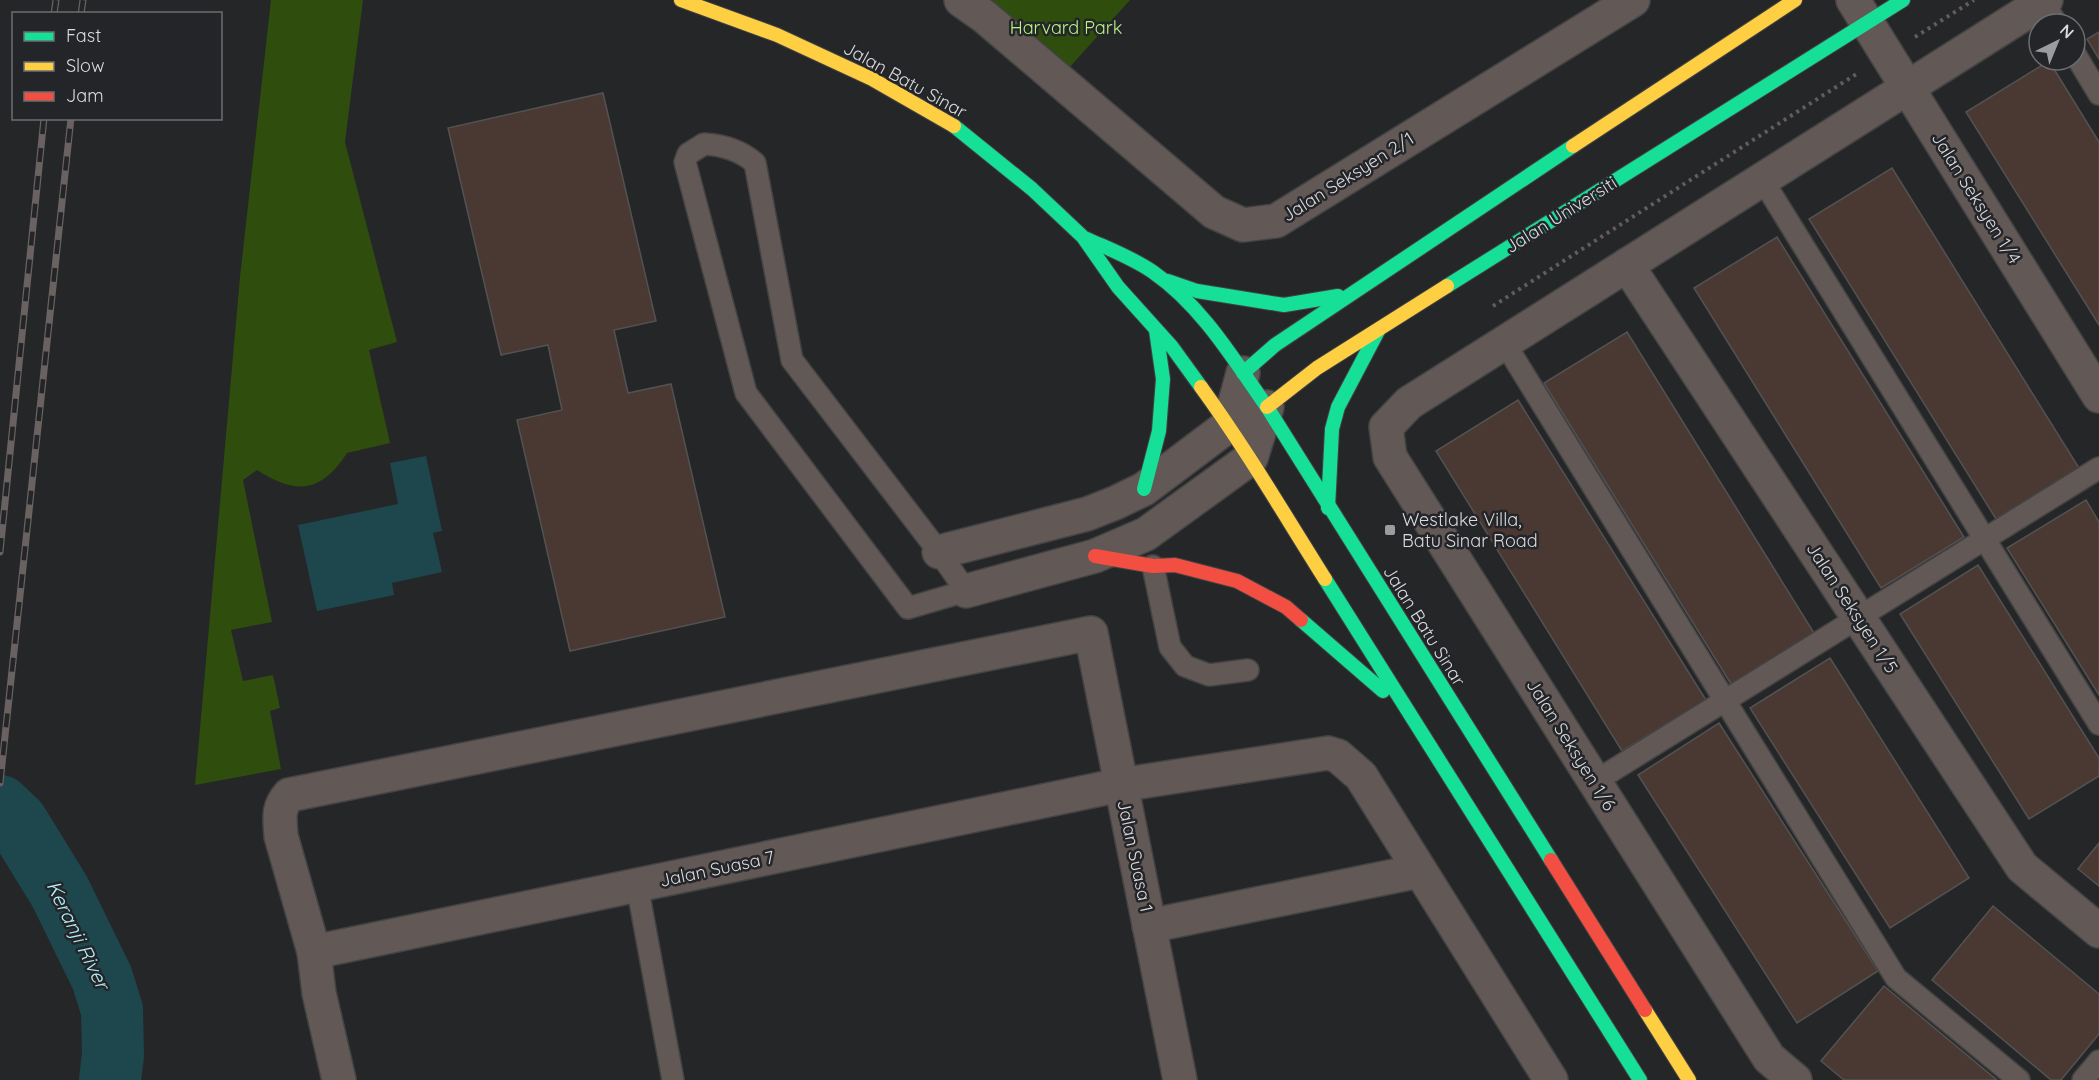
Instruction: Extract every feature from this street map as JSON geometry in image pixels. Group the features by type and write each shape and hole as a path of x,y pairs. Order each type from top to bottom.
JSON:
{"street":[{"name":"Jalan Batu Sinar","path":"681,0 777,35 872,79 948,121 1032,189 1083,237 1118,286 1172,348 1251,458 1269,492 1640,1080"},
{"name":"Jalan Seksyen 2/1","path":"961,0 994,25 1214,212 1243,225 1276,221 1633,0"},
{"path":"939,552 1087,514 1144,489 1229,425 1243,374 1275,345 1795,0"},
{"name":"Jalan Universiti","path":"1267,407 1317,368 1860,12 1903,0"},
{"path":"1504,342 1907,88 2049,9"},
{"name":"Jalan Seksyen 1/4","path":"1860,12 2099,396"},
{"name":"Jalan Batu Sinar","path":"1083,237 1161,278 1204,320 1267,407 1328,508 1689,1080"},
{"name":"Jalan Seksyen 1/5","path":"1627,265 2022,867 2099,931"},
{"path":"1161,278 1197,291 1284,305 1348,295"},
{"path":"1328,508 1330,436 1338,407 1379,329"},
{"path":"1144,489 1159,430 1163,379 1156,330"},
{"name":"Jalan Seksyen 1/6","path":"1504,342 1410,403 1386,428 1390,457 1769,1058 1795,1080"},
{"path":"966,591 1095,556 1146,534 1251,458 1267,407"},
{"path":"1095,556 1153,566 1175,565 1237,581 1286,607 1410,714"},
{"name":"Jalan Suasa 1","path":"314,952 281,836 279,816 281,804 289,795 1090,633 1180,1080"},
{"name":"Jalan Suasa 7","path":"314,952 1120,785 1328,753 1338,756 1361,776 1551,1080"},
{"path":"1149,926 1419,871"},
{"path":"314,952 319,993 339,1080"}],"lane":[{"path":"2086,72 2099,94"},
{"path":"704,144 723,145 745,154 755,163 792,360 939,552 966,591 908,608 746,393 685,162 688,154 695,148 704,144"},
{"path":"1762,179 2099,724"},
{"path":"1504,342 1896,978 2019,1080"},
{"path":"1594,782 2099,468"},
{"path":"1153,566 1170,647 1185,666 1209,675 1248,670"},
{"path":"637,885 673,1080"},
{"path":"2083,1080 2099,1061"}],"path":[{"path":"1918,35 1974,0"}],"green space":[{"path":"271,0 363,0 345,142 397,342 369,350 390,443 347,453 327,476 307,486 284,484 257,470 243,480 272,622 231,630 243,681 273,675 280,708 270,711 281,769 195,785 240,277"},
{"name":"Harvard Park","path":"991,0 1130,0 1069,68"}],"water":[{"path":"426,456 442,531 433,533 442,572 392,583 394,595 317,611 298,525 398,504 390,463"}],"building":[{"path":"2099,32 2099,59 2087,39"},
{"path":"2031,72 2056,72 2099,142 2099,325 1966,112"},
{"path":"603,93 656,321 614,330 628,393 671,384 725,617 570,651 517,420 562,410 548,345 501,355 448,128"},
{"path":"1892,168 2079,468 1996,519 1809,219"},
{"path":"1777,237 1964,537 1881,588 1694,288"},
{"path":"1627,332 1814,633 1731,684 1544,383"},
{"path":"1518,400 1706,700 1622,751 1436,451"},
{"path":"2086,500 2099,522 2099,695 2007,548"},
{"path":"1978,565 2099,758 2099,776 2029,819 1900,614"},
{"path":"1830,658 1969,878 1890,928 1750,708"},
{"path":"1719,723 1878,971 1797,1023 1638,775"},
{"path":"2099,843 2099,886 2078,869"},
{"path":"1993,906 2099,994 2099,1034 2061,1080 2051,1080 1932,980"},
{"path":"1884,986 1997,1080 1844,1080 1821,1061"}],"waterway":[{"name":"Keranji River","path":"0,806 17,822 60,892 102,978 112,1010 113,1055 110,1080"}],"railway":[{"path":"54,12 56,0"},
{"path":"81,12 83,0"},
{"path":"0,552 44,120"},
{"path":"0,783 71,120"}],"traffic: fast":[{"path":"1447,286 1903,0"},
{"path":"954,126 1032,189 1083,237 1118,287 1172,347 1201,387"},
{"path":"1243,373 1275,345 1573,146"},
{"path":"1087,239 1153,272 1187,301 1216,335 1267,407 1551,860"},
{"path":"1168,281 1197,291 1284,305 1338,296"},
{"path":"1144,489 1159,431 1163,379 1156,330"},
{"path":"1328,508 1332,429 1338,407 1378,331"},
{"path":"1325,579 1640,1080"},
{"path":"1301,620 1383,691"}],"traffic: slow":[{"path":"681,0 777,35 872,79 954,126"},
{"path":"1573,146 1795,0"},
{"path":"1267,407 1317,368 1447,286"},
{"path":"1201,387 1218,410 1325,579"},
{"path":"1645,1010 1689,1080"}],"traffic: jam":[{"path":"1095,556 1153,566 1175,565 1237,581 1286,607 1301,620"},
{"path":"1551,860 1645,1010"}],"place":[{"name":"Westlake Villa, Batu Sinar Road","path":"1390,530"}]}
